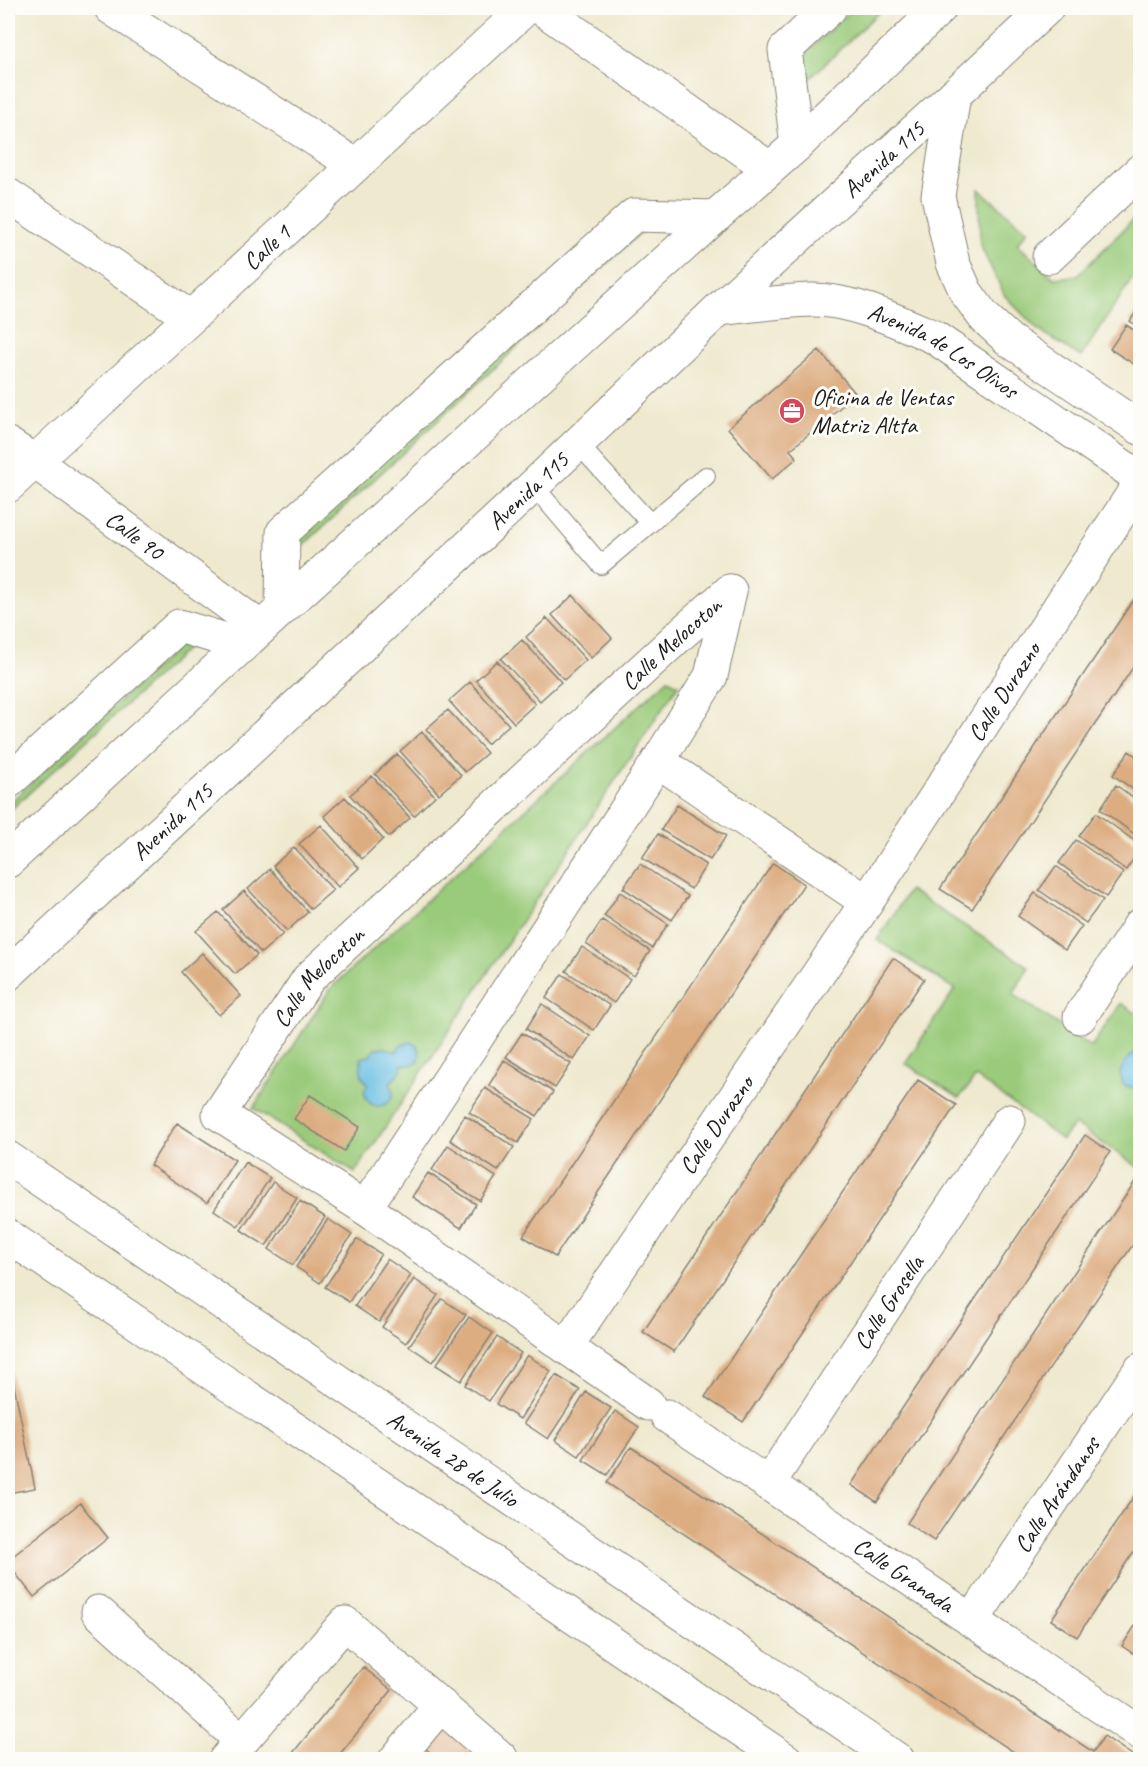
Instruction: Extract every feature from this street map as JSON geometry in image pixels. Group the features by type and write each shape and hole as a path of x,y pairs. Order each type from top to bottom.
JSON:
{"street":[{"path":"111,8 355,165"},
{"name":"Calle 1","path":"8,486 21,452 190,317 526,8"},
{"path":"541,8 770,168"},
{"path":"797,145 785,50 830,8"},
{"path":"8,861 262,627 797,145 940,8"},
{"name":"Avenida 115","path":"8,974 531,488 719,309 1047,8"},
{"name":"Avenida de Los Olivos","path":"954,95 938,196 953,262 966,292 984,317 1009,340 1140,428"},
{"path":"1049,257 1140,171"},
{"path":"8,195 190,317"},
{"path":"262,627 283,532 634,215 715,217"},
{"path":"934,337 966,292"},
{"name":"Avenida de Los Olivos","path":"719,309 812,300 845,304 901,323 934,337 1140,478"},
{"name":"Calle 90","path":"21,452 262,627"},
{"name":"Calle Durazno","path":"567,1347 867,902 1140,483"},
{"name":"Calle Melocoton","path":"730,591 711,676 658,760 365,1208 219,1114 309,978 730,591"},
{"path":"8,782 179,626 262,627"},
{"path":"658,760 867,902"},
{"path":"1080,1017 1140,925"},
{"name":"Calle Grosella","path":"768,1484 1009,1121"},
{"name":"Avenida 28 de Julio","path":"8,1158 898,1760"},
{"path":"365,1208 567,1347"},
{"path":"8,1236 786,1760"},
{"name":"Calle Granada","path":"567,1347 657,1410 1140,1733"},
{"name":"Calle Arándanos","path":"972,1621 1140,1370"},
{"path":"98,1612 233,1750 345,1623 501,1758 500,1760"},
{"path":"394,1760 441,1705"}],"lane":[{"path":"577,442 650,523"},
{"path":"539,492 601,565 706,476"}],"green space":[{"path":"854,8 883,8 802,86 800,58"},
{"path":"979,189 1028,231 1017,244 1054,278 1077,276 1140,213 1140,267 1081,357 1038,330 1005,296 980,245"},
{"path":"639,229 643,230 295,553 295,538"},
{"path":"186,640 197,640 8,812 8,804"},
{"path":"668,679 679,684 355,1173 253,1108 331,988"},
{"path":"909,890 1029,967 1013,994 1091,1047 1121,1003 1140,1016 1140,1168 1074,1124 1062,1140 976,1077 959,1098 905,1063 955,989 877,940"}],"water":[{"path":"411,1042 419,1049 419,1060 412,1065 402,1064 400,1073 390,1083 393,1092 387,1104 379,1106 370,1103 364,1091 368,1084 361,1072 361,1058 370,1056 375,1048 397,1052 402,1045"},
{"path":"1134,1053 1140,1054 1140,1089 1126,1086 1122,1082 1120,1073 1124,1063"}],"building":[{"path":"1140,306 1140,328 1130,321"},
{"path":"1126,325 1140,334 1140,368 1110,349"},
{"name":"Oficina de Ventas Matriz Altta","path":"819,350 856,394 790,450 797,458 772,479 728,428"},
{"path":"1140,590 1140,657 972,909 940,889"},
{"path":"573,595 612,638 591,658 552,615"},
{"path":"547,618 586,660 564,680 526,637"},
{"path":"522,640 561,682 540,701 501,659"},
{"path":"497,661 535,704 514,723 476,680"},
{"path":"470,682 509,725 487,744 449,701"},
{"path":"448,710 487,753 465,772 426,729"},
{"path":"422,732 461,775 439,794 400,751"},
{"path":"1129,751 1140,759 1140,794 1113,775"},
{"path":"397,754 435,796 414,816 375,774"},
{"path":"372,776 410,818 389,837 350,795"},
{"path":"1116,785 1140,803 1140,838 1100,809"},
{"path":"345,797 383,839 362,859 324,816"},
{"path":"677,805 726,836 710,860 661,830"},
{"path":"1096,813 1140,845 1140,849 1126,870 1079,836"},
{"path":"321,825 359,868 338,887 299,844"},
{"path":"658,834 706,865 691,889 642,858"},
{"path":"1076,840 1123,873 1106,897 1059,863"},
{"path":"294,847 333,890 311,909 273,866"},
{"path":"773,863 804,884 555,1257 523,1236"},
{"path":"640,864 688,896 672,920 623,888"},
{"path":"1056,866 1103,900 1086,923 1039,890"},
{"path":"270,869 308,912 287,931 248,889"},
{"path":"244,891 283,934 261,953 223,910"},
{"path":"620,892 668,924 652,948 604,916"},
{"path":"1035,893 1082,926 1065,950 1018,916"},
{"path":"218,912 257,955 235,974 196,931"},
{"path":"602,920 650,951 634,976 586,944"},
{"path":"582,947 630,979 614,1003 566,971"},
{"path":"202,953 241,996 219,1015 181,972"},
{"path":"893,958 924,979 674,1352 643,1332"},
{"path":"562,974 610,1006 594,1030 546,998"},
{"path":"542,1004 590,1036 574,1060 526,1029"},
{"path":"522,1033 571,1064 555,1088 506,1057"},
{"path":"504,1060 553,1092 537,1116 489,1085"},
{"path":"918,1080 956,1105 743,1422 705,1397"},
{"path":"485,1088 534,1119 518,1143 469,1112"},
{"path":"310,1095 360,1127 344,1151 294,1119"},
{"path":"465,1115 514,1147 498,1171 450,1140"},
{"path":"177,1123 235,1160 207,1203 150,1165"},
{"path":"1085,1135 1110,1152 877,1502 851,1485"},
{"path":"448,1145 496,1177 480,1201 432,1170"},
{"path":"245,1162 270,1178 238,1226 214,1210"},
{"path":"428,1173 476,1204 461,1228 412,1197"},
{"path":"1140,1174 1140,1234 934,1541 907,1523"},
{"path":"273,1182 297,1198 266,1246 241,1230"},
{"path":"300,1201 325,1217 293,1265 269,1249"},
{"path":"328,1219 352,1235 320,1283 296,1267"},
{"path":"357,1239 381,1254 349,1302 325,1287"},
{"path":"387,1259 411,1275 379,1322 355,1306"},
{"path":"414,1279 438,1295 406,1343 382,1327"},
{"path":"442,1299 466,1315 433,1362 409,1346"},
{"path":"469,1317 493,1333 461,1381 436,1365"},
{"path":"497,1337 521,1353 489,1401 465,1385"},
{"path":"527,1355 551,1371 520,1419 496,1404"},
{"path":"8,1356 35,1488 8,1493"},
{"path":"556,1375 580,1390 548,1439 524,1423"},
{"path":"586,1392 611,1408 579,1456 555,1440"},
{"path":"615,1411 639,1427 607,1475 583,1460"},
{"path":"631,1447 1093,1752 1104,1736 1132,1755 1130,1760 1026,1760 607,1483"},
{"path":"1140,1487 1140,1542 1077,1637 1051,1620"},
{"path":"80,1503 108,1538 34,1597 8,1564 8,1560"},
{"path":"1140,1618 1140,1658 1122,1646"},
{"path":"363,1667 392,1690 335,1760 287,1760"},
{"path":"438,1722 477,1756 475,1760 439,1760 419,1743"}],"place":[{"name":"Oficina de Ventas Matriz Altta","path":"792,411"}]}
